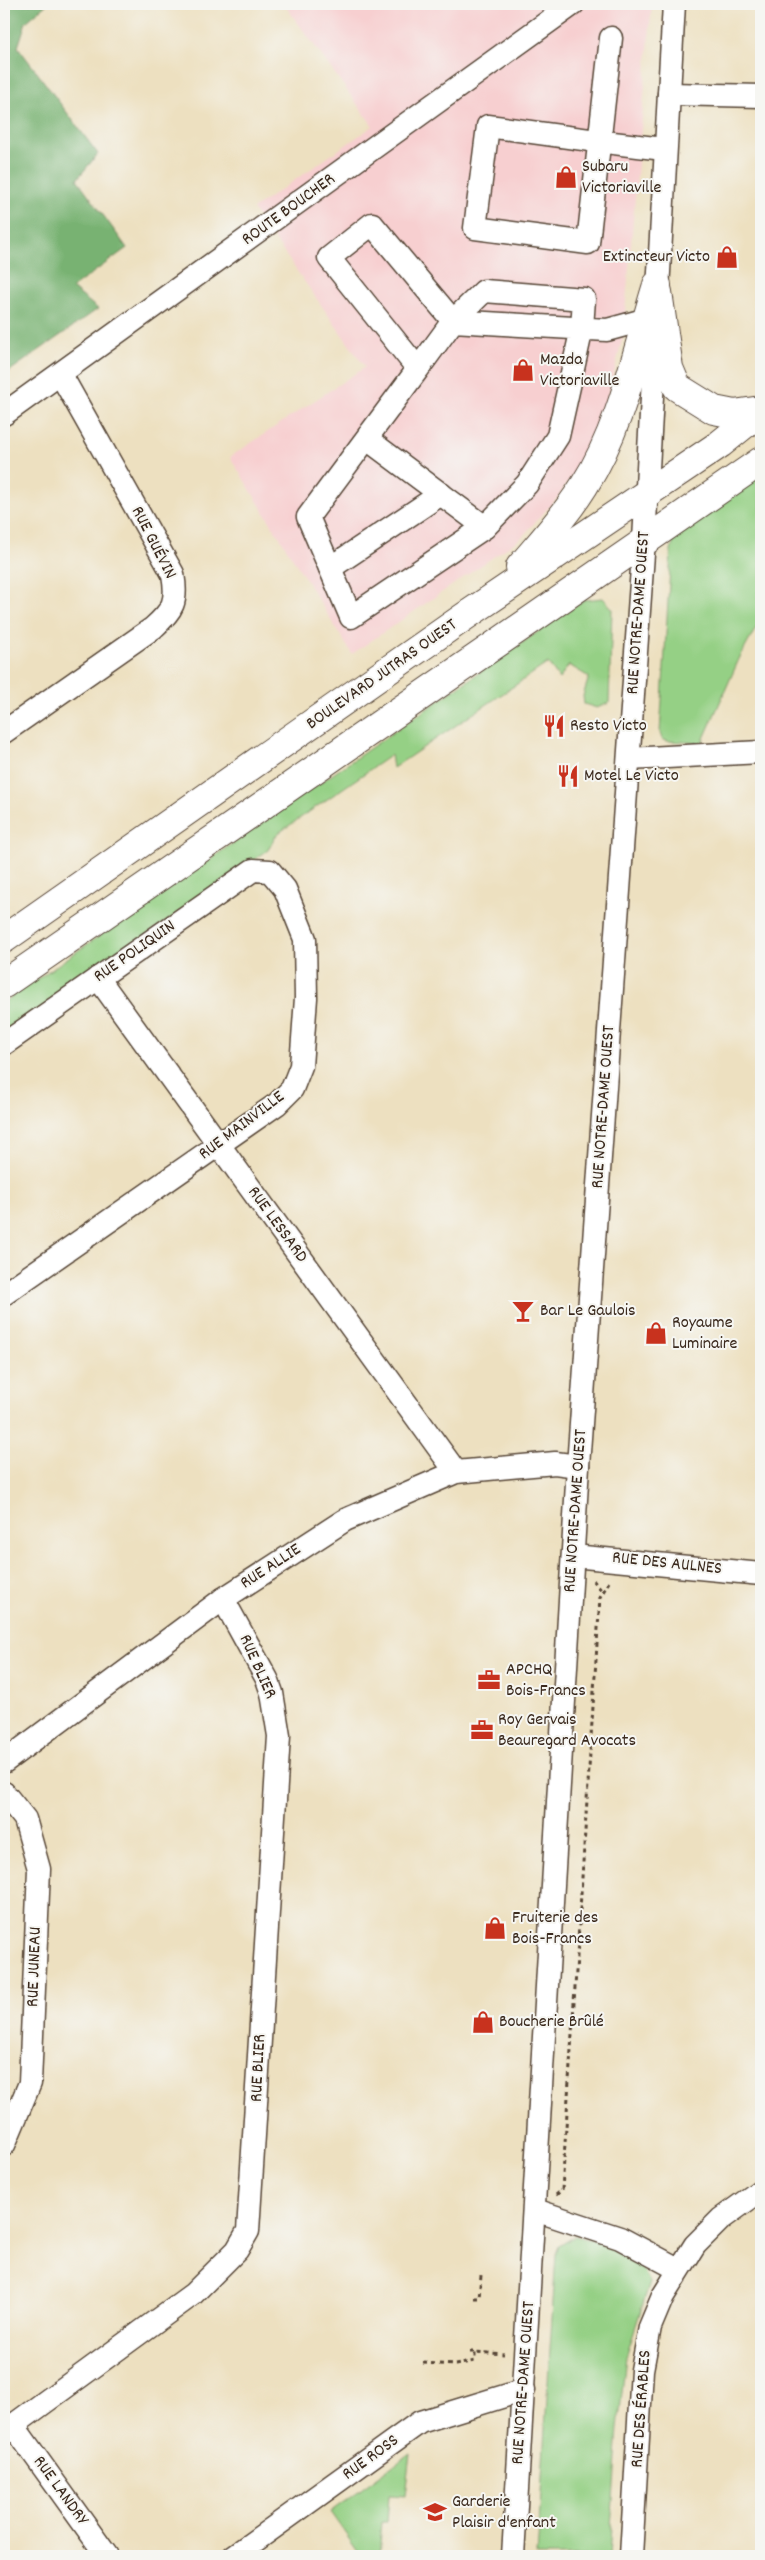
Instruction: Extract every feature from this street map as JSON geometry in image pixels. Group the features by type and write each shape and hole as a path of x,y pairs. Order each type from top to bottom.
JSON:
{"main road":[{"path":"495,596 550,533 584,485 612,429 657,284"},
{"path":"657,284 669,368 677,387 714,410 734,414 761,411"},
{"name":"BOULEVARD JUTRAS OUEST","path":"4,939 495,596 720,444 761,411"},
{"path":"4,984 644,540 761,461"}],"street":[{"name":"ROUTE BOUCHER","path":"4,414 61,375 572,4"},
{"name":"RUE NOTRE-DAME OUEST","path":"513,2556 578,1466 644,540 674,4"},
{"path":"611,38 600,141 588,243 475,228 488,126 600,141 665,149"},
{"path":"669,94 761,96"},
{"path":"418,369 329,258 372,224 454,321 607,330 647,318"},
{"path":"484,291 584,299 582,328 558,436 527,484 485,527 351,617 308,517 454,321 484,291"},
{"name":"RUE GUÉVIN","path":"4,732 153,628 171,612 176,591 173,574 61,375"},
{"path":"367,439 485,527"},
{"path":"330,568 441,494"},
{"path":"629,759 761,752"},
{"name":"RUE POLIQUIN","path":"4,1044 252,870 270,871"},
{"name":"RUE MAINVILLE","path":"4,1294 277,1104 292,1089 301,1066 306,998 305,939 285,889 270,871"},
{"name":"RUE LESSARD","path":"98,978 456,1472"},
{"name":"RUE ALLIE","path":"4,1762 223,1599 346,1520 456,1472 555,1463 578,1466"},
{"name":"RUE DES AULNES","path":"573,1556 761,1574"},
{"name":"RUE BLIER","path":"8,2428 193,2294 237,2250 248,2231 279,1736 272,1693 267,1679 223,1599"},
{"name":"RUE JUNEAU","path":"4,1793 25,1819 39,1869 30,2083 4,2145"},
{"name":"RUE DES ÉRABLES","path":"631,2556 642,2370 650,2327 663,2296 694,2245 721,2219 761,2190"},
{"path":"535,2210 620,2238 678,2269"},
{"name":"RUE ROSS","path":"234,2556 420,2422 524,2390"},
{"name":"RUE LANDRY","path":"8,2428 107,2556"}],"path":[{"name":"RUE NOTRE-DAME OUEST","path":"535,2210 562,2190 600,1597 610,1582"},
{"path":"474,2298 479,2298 481,2275"},
{"path":"470,2352 526,2356"},
{"path":"423,2363 455,2365 475,2361 476,2352"}],"shaded area":[{"path":"284,4 652,4 623,336 601,426 579,466 558,497 521,538 352,654 230,457 365,367 253,209 373,126"}],"green space":[{"path":"4,4 47,4 26,22 18,47 98,154 77,179 127,248 72,288 98,309 4,375"},
{"path":"761,473 761,619 739,659 702,743 667,741 662,739 660,733 671,551 674,540 682,528"},
{"path":"603,598 612,608 609,703 597,708 584,704 583,696 589,677 569,665 559,679 548,663 393,768 391,755 277,834 268,850 4,1035 4,1002 584,600"},
{"path":"575,2236 608,2246 629,2257 638,2264 650,2282 626,2356 618,2428 609,2556 537,2556 556,2254 559,2246"},
{"path":"410,2453 405,2496 389,2495 387,2522 382,2522 379,2556 361,2556 330,2512"}],"place":[{"name":"Subaru Victoriaville","path":"566,177"},
{"name":"Extincteur Victo","path":"727,257"},
{"name":"Mazda Victoriaville","path":"523,370"},
{"name":"Resto Victo","path":"554,726"},
{"name":"Motel Le Victo","path":"568,776"},
{"name":"Bar Le Gaulois","path":"523,1311"},
{"name":"Royaume Luminaire","path":"656,1333"},
{"name":"APCHQ Bois-Francs","path":"489,1680"},
{"name":"Roy Gervais Beauregard Avocats","path":"482,1730"},
{"name":"Fruiterie des Bois-Francs","path":"495,1928"},
{"name":"Boucherie Brûlé","path":"483,2022"},
{"name":"Garderie Plaisir d'enfant","path":"435,2512"}]}
